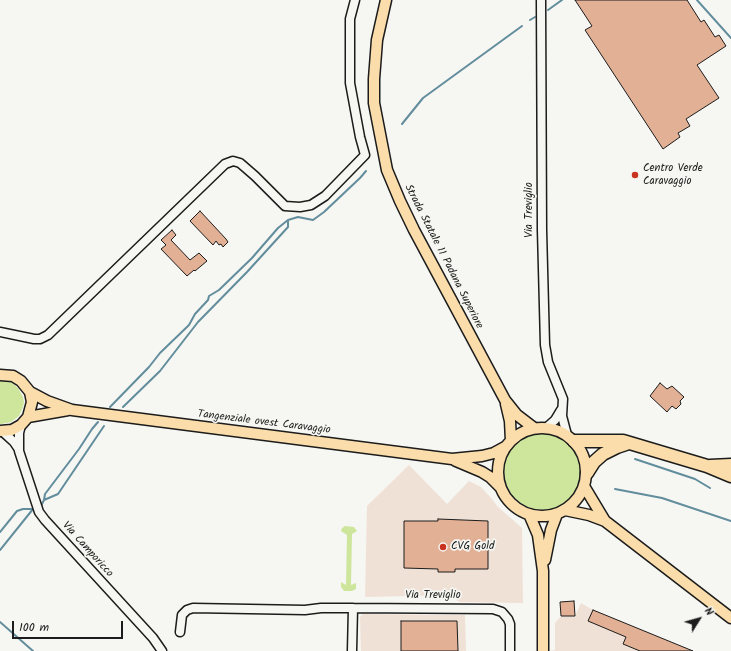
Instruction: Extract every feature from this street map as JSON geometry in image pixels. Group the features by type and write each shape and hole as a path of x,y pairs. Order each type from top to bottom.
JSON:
{"highway":[{"path":"571,438 617,441 631,444 707,466 731,476"},
{"path":"587,473 594,462 603,454 617,447 631,444"},
{"path":"707,466 731,465"}],"main road":[{"name":"Strada Statale 11 Padana Superiore","path":"386,0 377,40 374,103 387,170 414,230 505,400 517,415 534,428"},
{"name":"Tangenziale ovest Caravaggio","path":"1,373 18,378 25,384 30,392 72,410 452,459 482,456 494,453 508,444"},
{"path":"25,421 32,402 30,392"},
{"name":"Strada Statale 11 Padana Superiore","path":"505,400 510,421 508,444"},
{"name":"Tangenziale ovest Caravaggio","path":"1,431 12,430 25,421 47,413 72,410"},
{"path":"543,571 551,530 561,512 575,502 584,486 587,473 584,456 571,438 557,430 534,428 519,434 508,444 500,459 498,471 502,489 512,504 529,514 545,516 561,512 589,515 605,521 731,618"},
{"name":"Tangenziale ovest Caravaggio","path":"452,459 482,472 494,480 502,489"},
{"path":"584,486 605,521"},
{"path":"529,514 536,527 538,535 543,571 543,651"}],"street":[{"path":"0,332 34,339 40,339 48,335 225,164 233,161 240,163 285,206 300,207 311,205 325,196 365,155 360,137 350,83 350,19 355,0"},
{"name":"Via Treviglio","path":"541,3 542,230 545,345 548,362 561,394 563,405 563,423 571,438"},
{"path":"546,428 556,420 562,410"},
{"name":"Via Camporicco","path":"25,421 19,437 20,451 39,512 153,638 162,651"},
{"name":"Via Camporicco","path":"1,431 14,442 20,451"},
{"name":"Via Treviglio","path":"180,632 182,615 186,610 193,608 305,610 321,608 498,610 506,615 510,624 510,651"},
{"path":"352,651 353,608"}],"shaded area":[{"path":"409,465 447,504 469,481 481,487 497,506 522,528 523,603 460,602 456,600 454,595 365,597 367,506"},
{"path":"581,603 593,610 693,651 549,651 555,650 555,623 561,616 575,616"},
{"path":"363,614 465,615 466,651 361,651 360,617"}],"green space":[{"path":"0,381 11,382 18,388 24,402 19,416 11,422 0,424"},
{"path":"543,432 558,435 570,444 579,456 582,471 579,486 570,498 558,507 543,510 528,507 516,498 507,486 504,471 507,456 516,444 528,435"},
{"path":"345,526 354,527 357,531 352,534 351,585 356,583 356,589 352,591 344,591 341,587 341,582 346,585 347,535 341,531"}],"building":[{"path":"575,0 687,0 701,22 704,20 715,37 719,35 726,46 697,65 719,98 686,119 690,126 678,133 680,137 663,149 585,30 592,26"},
{"path":"200,211 228,242 223,247 216,241 213,245 190,221"},
{"path":"172,230 176,235 171,240 190,260 199,253 207,261 187,276 161,249 166,245 161,240"},
{"path":"660,383 667,389 672,386 684,397 680,401 681,404 676,409 672,406 667,412 650,396"},
{"path":"438,519 488,521 488,569 455,569 455,572 438,572 438,569 404,568 404,521 438,521"},
{"path":"574,601 575,616 561,616 560,602"},
{"path":"593,610 693,651 640,651 623,644 626,637 588,621"},
{"path":"401,621 457,621 458,651 401,651"}],"waterway":[{"path":"548,10 562,0"},
{"path":"697,0 731,38"},
{"path":"530,20 535,17"},
{"path":"402,124 423,98 522,26"},
{"path":"123,407 160,371 198,322 288,227 288,220 298,217 313,220 324,212 366,171"},
{"path":"110,407 149,367 160,353 189,325 195,314 208,300 209,296 219,290 252,258 278,228 288,220"},
{"path":"44,500 45,494 98,422"},
{"path":"41,506 44,500 58,494 104,426"},
{"path":"635,459 695,479 710,488"},
{"path":"615,489 662,498 731,521"},
{"path":"0,532 17,511 23,509 33,509"},
{"path":"0,550 33,509"},
{"path":"0,622 33,651"}],"place":[{"name":"Centro Verde Caravaggio","path":"635,175"},
{"name":"CVG Gold","path":"443,547"}]}
